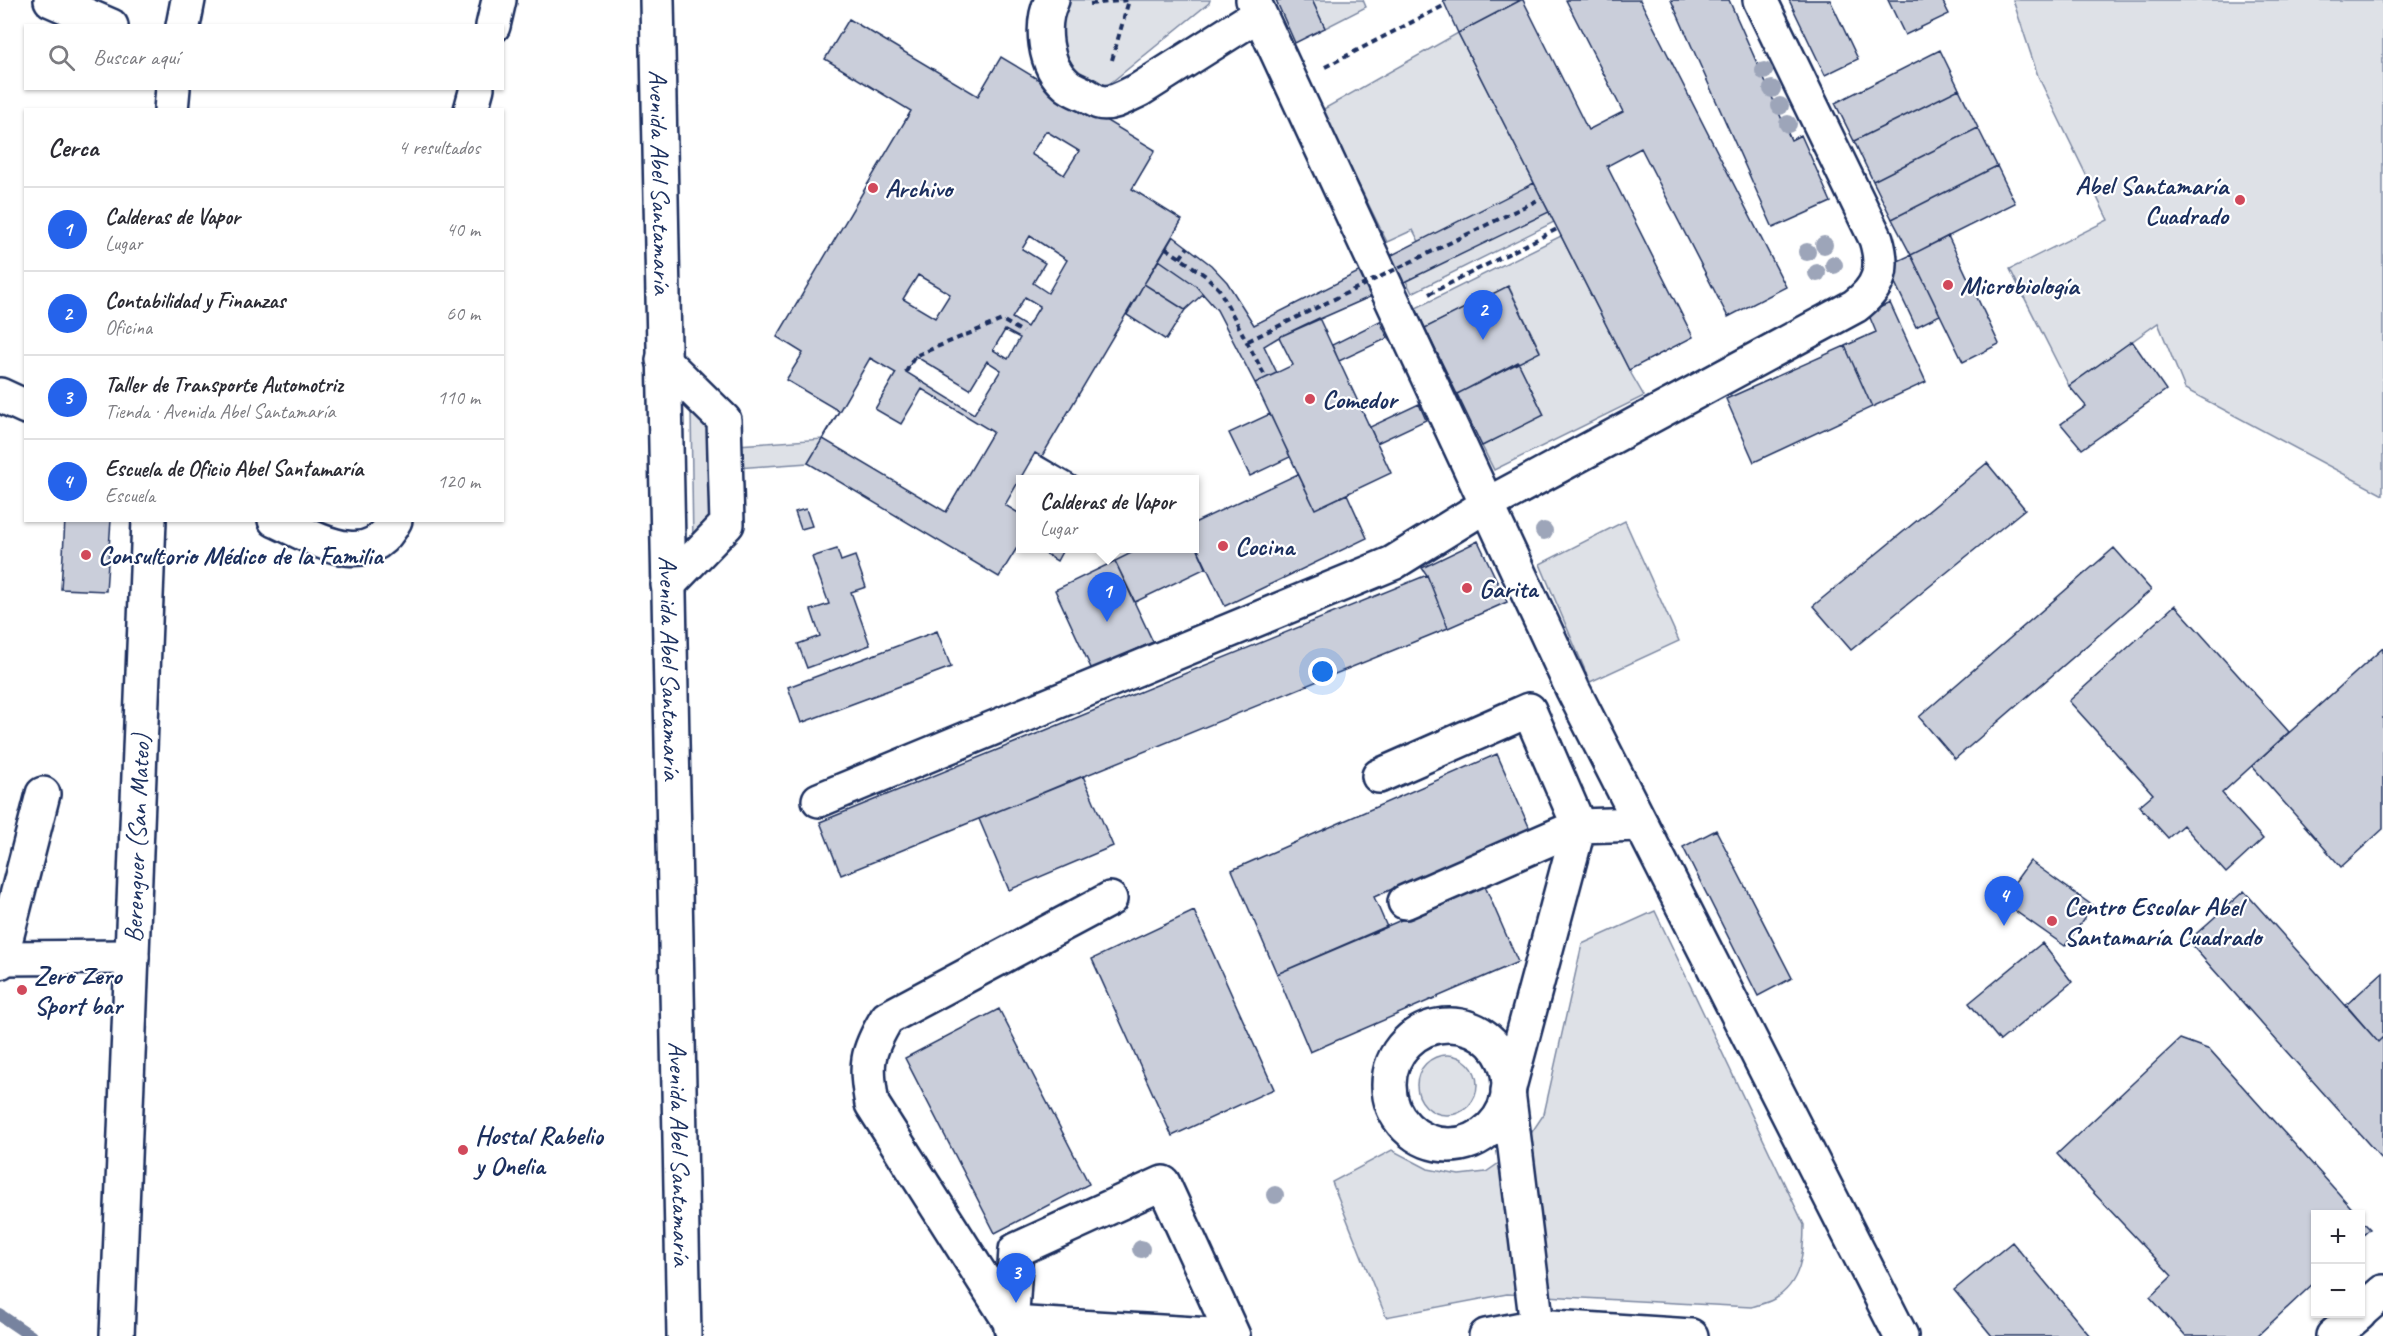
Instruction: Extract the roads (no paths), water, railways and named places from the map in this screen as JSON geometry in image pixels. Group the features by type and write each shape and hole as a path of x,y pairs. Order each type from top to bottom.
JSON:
{"street":[{"path":"51,0 106,24"},
{"path":"183,24 188,0"},
{"path":"493,24 499,0"},
{"name":"Avenida Abel Santamaría","path":"657,0 684,1336"},
{"path":"1052,0 1048,8 1046,30 1049,56 1054,69 1065,83 1100,103 1119,100 1138,90 1256,7 1573,690 1901,1336"},
{"path":"819,800 1393,563 1488,504 1855,306 1868,296 1881,268 1876,239 1760,0"},
{"path":"171,108 173,90"},
{"path":"472,108 476,90"},
{"path":"663,360 724,420 727,524 668,585"},
{"path":"0,395 24,406"},
{"name":"Berenguer (San Mateo)","path":"117,1336 149,522"},
{"path":"279,522 330,545 363,550 387,536 394,522"},
{"path":"1379,776 1529,710 1579,826 1508,1091 1537,1326"},
{"path":"43,794 1,960 132,957"},
{"path":"1405,902 1579,826 1641,824"},
{"path":"1011,1330 872,1104 867,1076 871,1044 887,1018 1110,899"},
{"path":"1011,1330 1016,1250 1163,1183 1233,1336"},
{"path":"2365,1308 2383,1292"},
{"path":"2333,1336 2354,1318"},
{"path":"1486,1336 1537,1326 1691,1336"},
{"path":"1011,1330 1228,1336"}],"waterway":[{"path":"0,1315 31,1336"}],"place":[{"name":"Archivo","path":"873,188"},
{"name":"Abel Santamaría Cuadrado","path":"2240,200"},
{"name":"Microbiología","path":"1948,285"},
{"name":"Contabilidad y Finanzas","path":"1483,340"},
{"name":"Comedor","path":"1310,399"},
{"name":"Cocina","path":"1223,546"},
{"name":"Consultorio Médico de la Familia","path":"86,555"},
{"name":"Garita","path":"1467,588"},
{"name":"Calderas de Vapor","path":"1107,622"},
{"name":"Centro Escolar Abel Santamaría Cuadrado","path":"2052,921"},
{"name":"Escuela de Oficio Abel Santamaría","path":"2004,926"},
{"name":"Zero Zero Sport bar","path":"22,990"},
{"name":"Hostal Rabelio y Onelia","path":"463,1150"},
{"name":"Taller de Transporte Automotriz","path":"1016,1303"}]}
